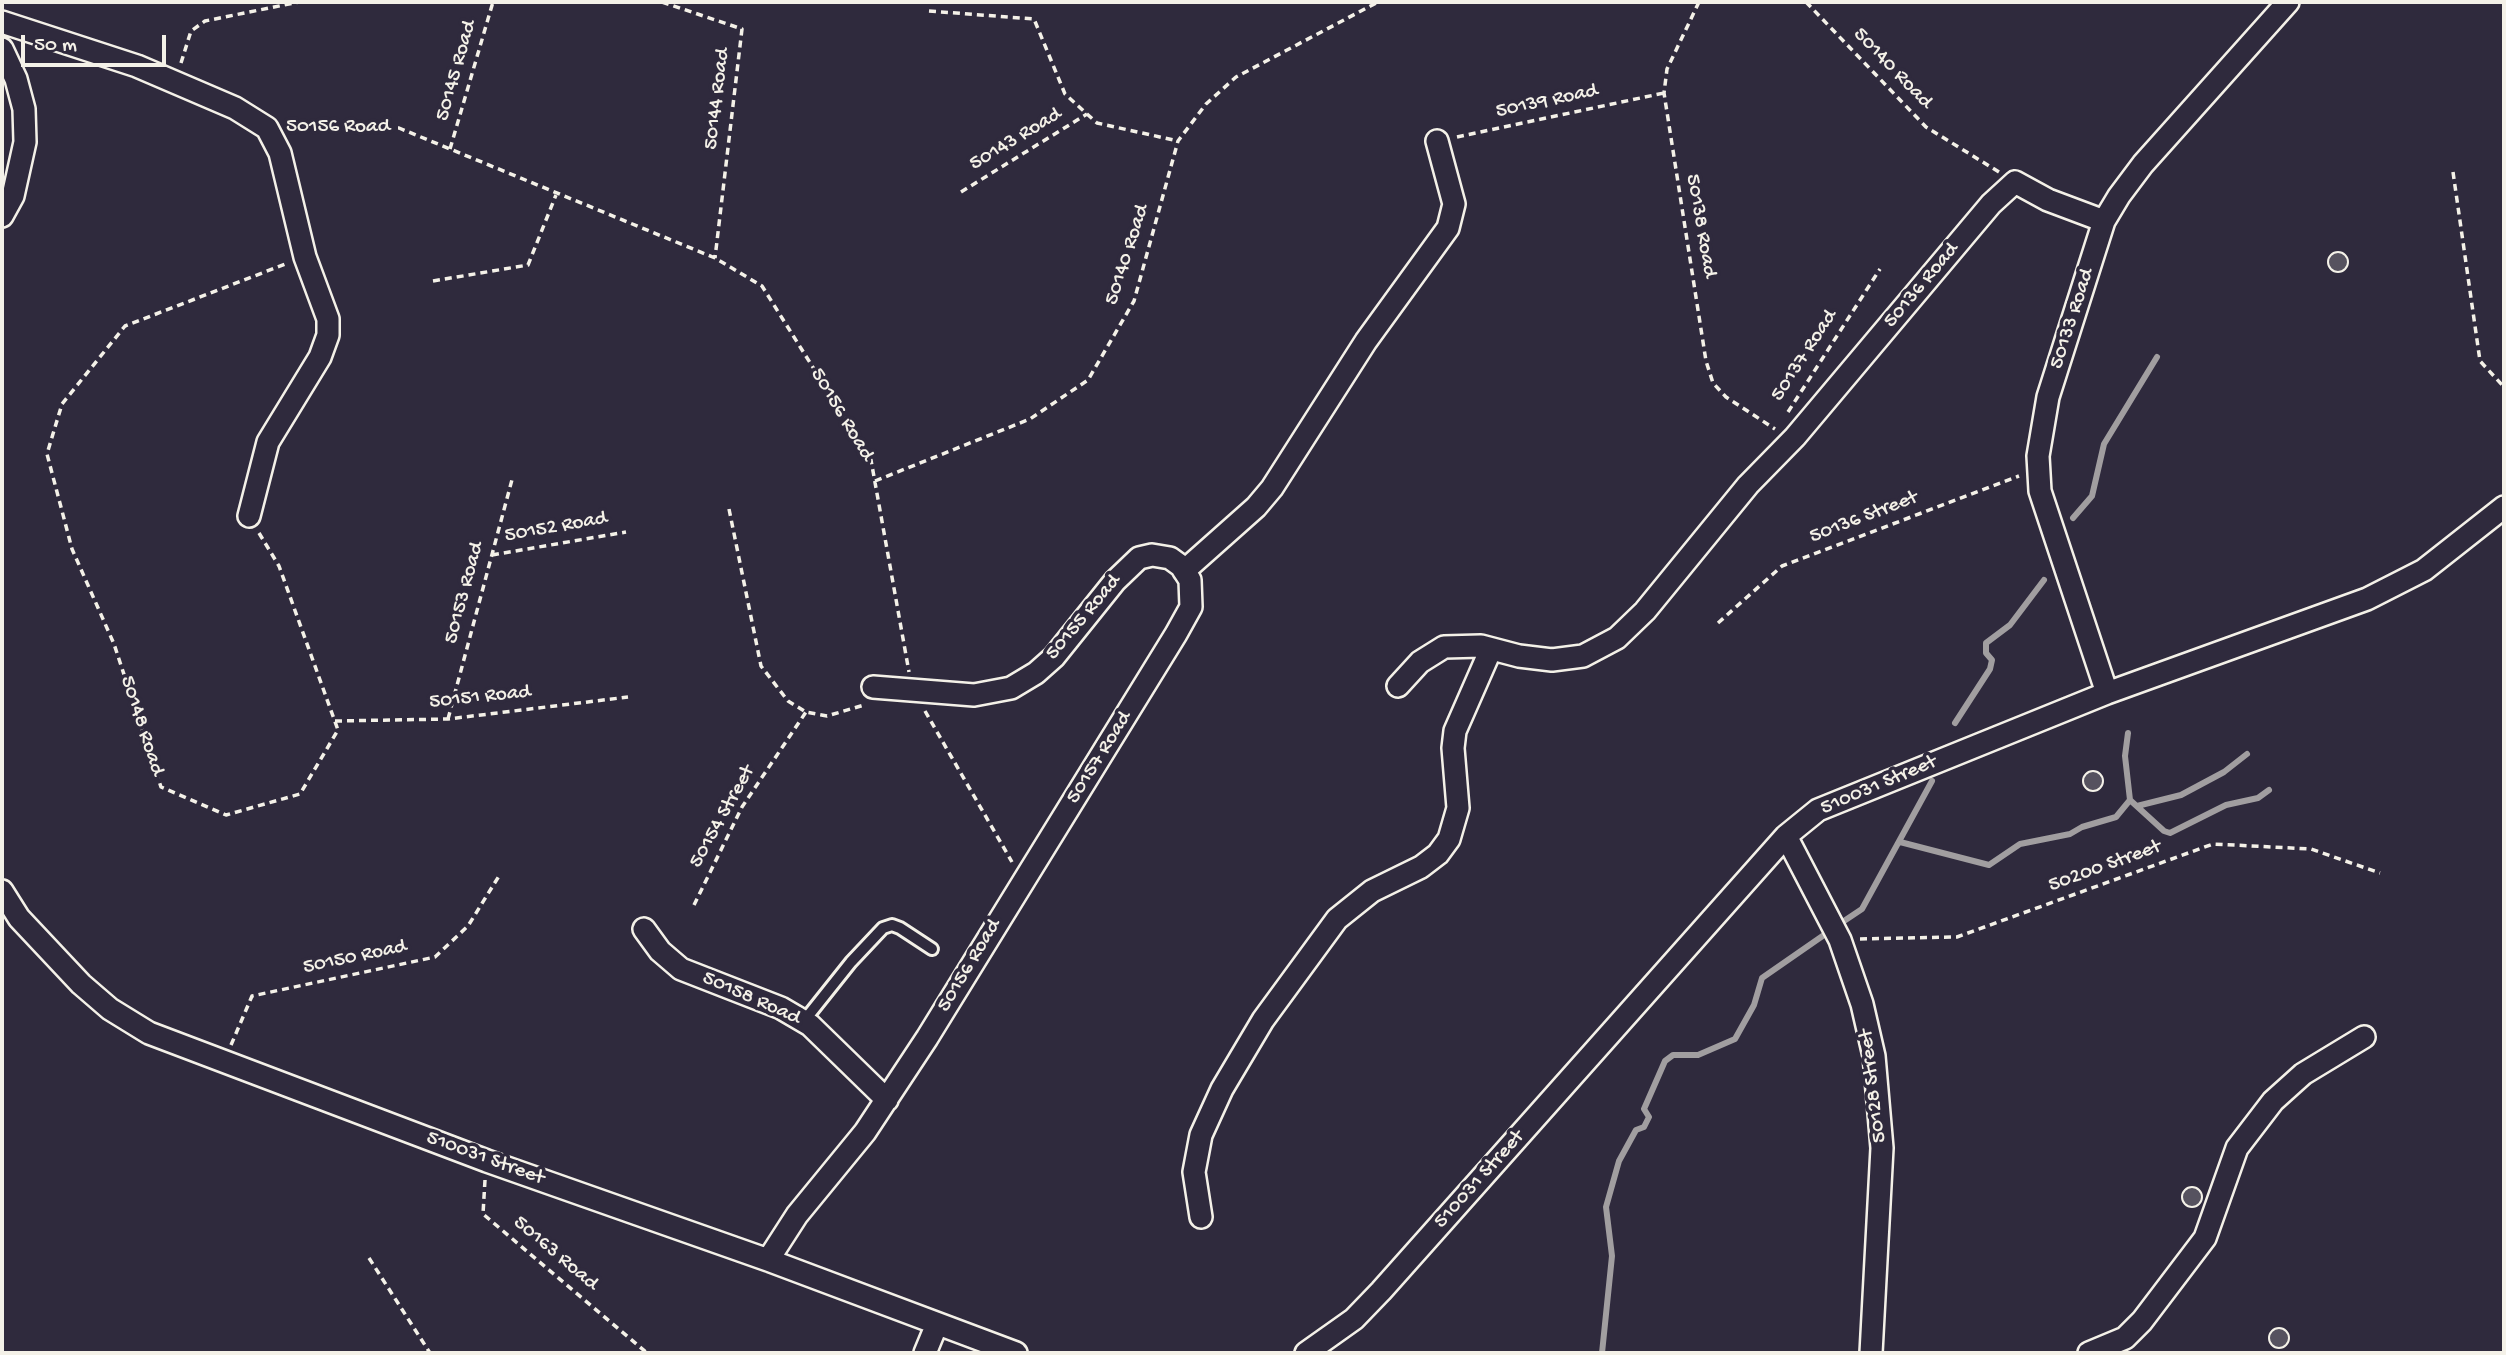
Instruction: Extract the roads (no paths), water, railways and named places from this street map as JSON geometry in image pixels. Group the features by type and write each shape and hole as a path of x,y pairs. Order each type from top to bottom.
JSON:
{"street":[{"name":"50133 Road","path":"2107,693 2045,510 2038,469 2040,432 2048,397 2104,221 2143,164 2288,2"},
{"name":"50156 Road","path":"2,22 76,44 175,82 235,108 267,128 286,172 305,257 328,319 328,335 320,357 271,436 249,516"},
{"path":"2,49 19,89 24,109 25,142 15,187 2,216"},
{"path":"1184,571 1256,507 1272,488 1366,341 1448,228 1454,204 1437,141"},
{"name":"50136 Road","path":"1398,686 1420,662 1444,647 1460,645 1552,660 1583,656 1601,649 1645,611 1991,204 2015,182 2048,200 2104,221"},
{"name":"510031 Street","path":"1306,1353 1354,1319 1381,1291 1786,836 1818,810 2107,693 2367,599 2424,570 2504,507"},
{"name":"50155 Road","path":"875,694 913,691 974,695 1011,688 1036,673 1054,657 1115,581 1139,558 1152,555 1170,558 1184,571"},
{"name":"50157 Road","path":"1023,881 1191,607 1193,592 1184,571"},
{"path":"1201,1217 1195,1172 1201,1135 1222,1089 1264,1020 1336,919 1373,891 1421,867 1438,854 1449,839 1458,808 1453,748 1455,731 1491,649"},
{"name":"50128 Street","path":"1786,836 1840,940 1862,1004 1874,1056 1882,1148 1871,1353"},
{"name":"50156 Road","path":"768,1260 797,1215 887,1100 1023,881"},
{"name":"510031 Street","path":"2,891 45,947 110,1009 149,1033 487,1161 768,1260 1016,1353"},
{"name":"50158 Road","path":"644,929 660,951 681,969 737,989 804,1021 839,1051 887,1100"},
{"path":"2089,1353 2125,1338 2142,1321 2197,1249 2213,1224 2237,1148 2273,1101 2303,1074 2364,1037"},
{"path":"925,1353 937,1324"}],"lane":[{"path":"804,1021 857,955 883,928 892,925 901,928 932,949"}],"waterway":[{"path":"2073,518 2092,496 2104,444 2157,357"},
{"path":"1955,723 1990,669 1992,660 1986,653 1986,643 2010,625 2044,580"},
{"path":"1900,842 1989,865 2020,844 2070,834 2082,827 2116,817 2130,800 2125,756 2128,733"},
{"path":"2137,806 2181,795 2224,772 2247,754"},
{"path":"1844,921 1862,909 1932,781"},
{"path":"2130,800 2164,831 2170,833 2226,805 2258,798 2269,790"},
{"path":"1602,1353 1612,1256 1606,1207 1619,1161 1636,1130 1644,1127 1649,1117 1644,1109 1665,1061 1673,1055 1698,1055 1735,1039 1754,1005 1762,978 1824,935"}]}
